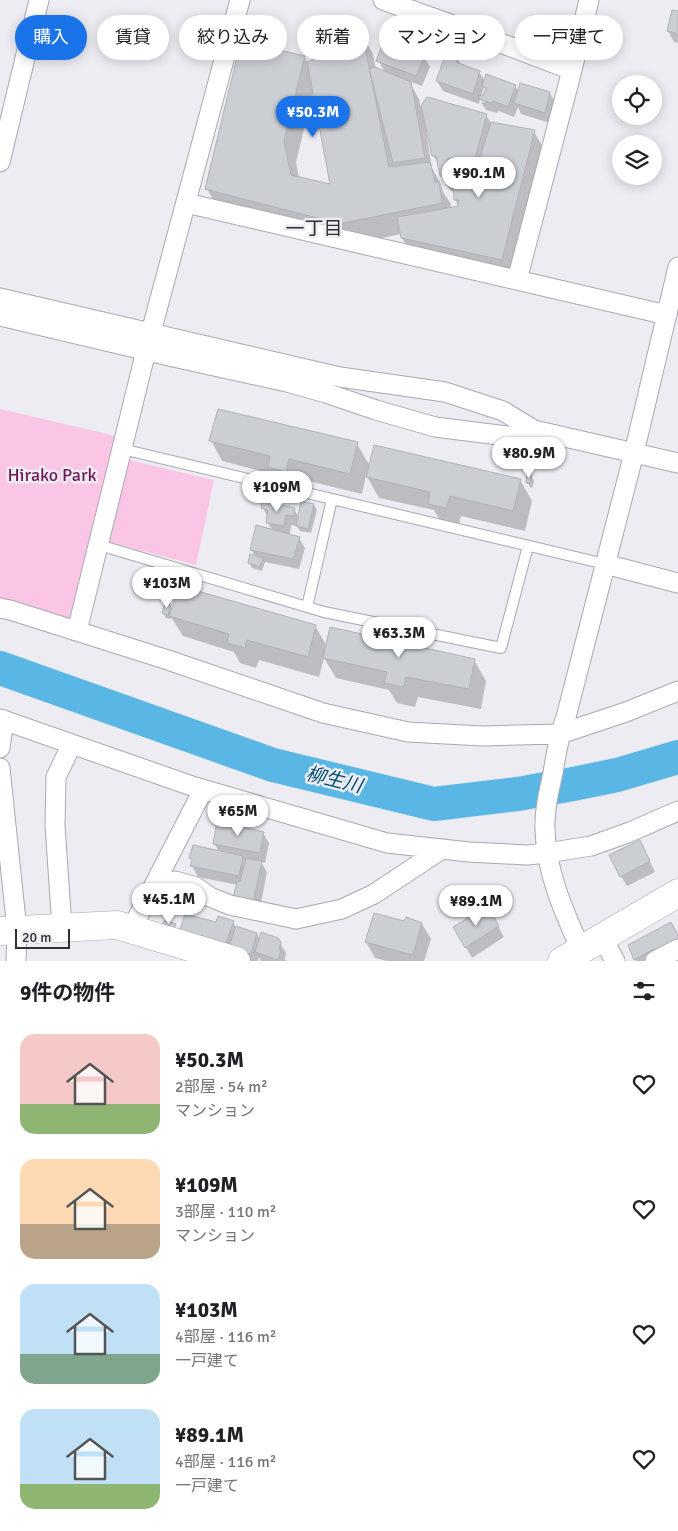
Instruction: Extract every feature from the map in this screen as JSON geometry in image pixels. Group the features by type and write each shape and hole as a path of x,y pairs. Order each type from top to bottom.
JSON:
{"street":[{"path":"0,162 39,0"},
{"path":"77,631 146,351 240,0"},
{"path":"383,0 572,70"},
{"path":"517,280 589,0"},
{"path":"186,203 667,315"},
{"path":"615,961 582,949 563,911 547,851 544,828 560,734 632,457 678,266"},
{"path":"0,298 340,377 444,392 502,411 534,430 632,457"},
{"path":"0,316 295,384 435,426 531,439 678,463"},
{"path":"605,564 678,583"},
{"path":"0,608 177,663 322,713 408,732 483,736 560,734 626,712 678,691"},
{"path":"0,748 2,720 203,790 387,842 442,849 527,855 591,846 678,812"},
{"path":"62,928 55,825 56,777 72,744"},
{"path":"0,768 8,931 16,961"},
{"path":"131,930 203,790"},
{"path":"152,889 175,881 196,886 210,897 230,905 296,919 342,909 374,894 442,849"},
{"path":"582,949 678,893"},
{"path":"8,931 118,925 236,961"},
{"path":"655,961 678,949"}],"lane":[{"path":"122,449 605,564"},
{"path":"307,607 332,499"},
{"path":"99,545 324,612 501,648 528,546"}],"green space":[{"name":"Hirako Park","path":"0,409 116,436 69,619 0,601"},
{"path":"129,460 214,480 196,565 109,542"}],"building":[{"path":"672,10 678,11 678,34 667,31"},
{"path":"287,52 297,54 297,60 304,60 284,141 291,175 330,184 307,62 312,60 368,60 389,167 430,162 435,182 439,182 442,203 334,225 321,219 205,189 236,60 287,60"},
{"path":"379,53 379,60 423,60 416,76 376,61"},
{"path":"444,60 458,60 456,62 480,71 473,94 436,81"},
{"path":"375,67 411,82 425,158 393,163 369,69"},
{"path":"486,74 516,85 508,107 493,101 491,103 479,99 479,95 483,96 486,88 482,86"},
{"path":"520,83 550,92 545,113 514,103"},
{"path":"427,97 487,114 473,166 448,158 444,176 440,176 436,156 432,156 421,106"},
{"path":"491,122 535,130 502,260 401,238 397,217 458,206 459,200 454,200 453,182 449,181 451,165 476,171"},
{"path":"218,409 358,442 350,474 289,459 286,472 268,467 270,456 209,441"},
{"path":"374,445 521,479 513,511 450,496 446,508 428,504 430,492 366,477"},
{"path":"527,474 532,475 530,483 526,483"},
{"path":"262,501 295,508 294,516 286,515 284,526 266,523 268,510 261,508"},
{"path":"301,501 314,504 308,529 296,526"},
{"path":"256,525 300,537 293,559 250,550"},
{"path":"250,554 263,558 260,567 248,563"},
{"path":"180,586 316,625 308,657 247,640 245,648 227,643 229,634 169,616"},
{"path":"165,603 171,605 168,615 162,613"},
{"path":"330,627 475,659 469,689 406,677 404,687 384,683 387,672 323,658"},
{"path":"217,821 264,832 260,853 213,844"},
{"path":"640,840 650,861 620,877 609,855"},
{"path":"193,845 243,856 239,876 190,866 192,860 189,858"},
{"path":"246,858 262,861 253,903 233,898"},
{"path":"488,906 499,926 465,948 453,927"},
{"path":"374,913 404,921 406,917 422,923 413,955 365,942"},
{"path":"185,914 216,922 218,916 234,921 226,943 180,930"},
{"path":"164,921 176,924 174,929 162,926"},
{"path":"671,922 678,935 678,939 634,960 628,945"},
{"path":"236,926 257,933 251,954 229,947"},
{"path":"261,932 278,938 281,942 278,960 255,952"}],"waterway":[{"name":"柳生川","path":"0,668 273,765 434,804 518,794 573,784 617,775 678,757"}],"district":[{"name":"一丁目","path":"314,229"}]}
